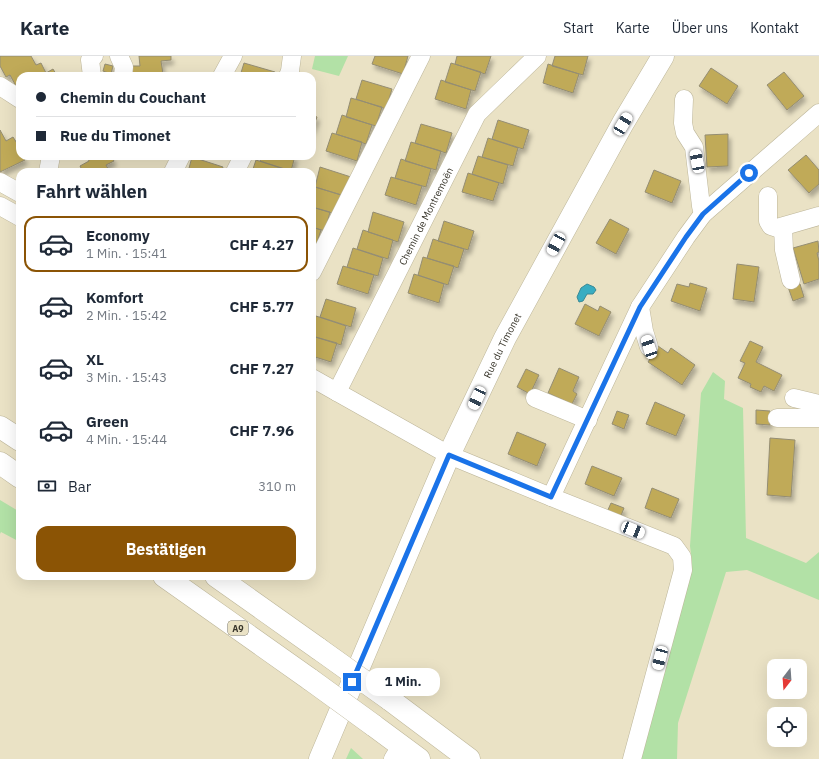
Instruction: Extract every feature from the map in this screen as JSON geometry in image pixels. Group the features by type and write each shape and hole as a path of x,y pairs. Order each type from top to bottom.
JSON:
{"main road":[{"name":"Rue du Timonet","path":"320,759 403,560 449,455 505,338 623,124 663,56"},
{"path":"0,427 16,437"},
{"path":"0,463 16,474"},
{"name":"A9","path":"170,580 373,725 397,752 419,759"},
{"path":"222,580 389,699 469,759"}],"street":[{"path":"119,56 124,67 123,72"},
{"path":"224,72 233,56"},
{"path":"290,72 292,56"},
{"path":"316,264 421,56"},
{"name":"Chemin de Montremoën","path":"337,392 477,114 537,56"},
{"path":"0,86 16,96"},
{"path":"684,99 683,123 685,133 694,147 703,214"},
{"path":"551,497 640,307 686,237 703,214 819,112"},
{"path":"0,182 16,191"},
{"path":"768,196 768,221 771,226 777,228 783,227 819,216"},
{"path":"0,206 16,215"},
{"path":"783,227 784,250 791,280"},
{"path":"640,307 644,331 649,347"},
{"path":"316,380 449,455 674,546 682,557 683,570 632,759"},
{"path":"535,398 588,420"},
{"path":"794,398 819,404"},
{"path":"777,418 819,418"}],"green space":[{"path":"315,56 348,56 339,76 312,69"},
{"path":"713,372 725,381 724,399 743,408 746,538 806,563 819,552 819,600 747,570 726,572 678,723 677,759 638,759 692,562 690,546 701,393"},
{"path":"0,500 16,510 16,540 1,532 0,534"},
{"path":"351,748 363,759 346,759"}],"water":[{"path":"587,284 594,287 596,290 593,294 587,294 583,301 579,302 577,297 581,288"}],"building":[{"path":"0,56 31,56 36,65 41,63 46,72 16,72 16,86 10,75 6,77 0,66"},
{"path":"139,56 171,56 171,60 161,61 163,72 132,72 131,66 140,66"},
{"path":"375,56 408,56 403,74 372,64"},
{"path":"457,56 491,56 485,74 455,64"},
{"path":"555,56 588,56 583,75 552,66"},
{"path":"244,63 275,72 241,72"},
{"path":"451,63 481,72 475,91 445,82"},
{"path":"105,64 113,66 112,72 103,71"},
{"path":"548,64 579,74 573,93 543,83"},
{"path":"711,68 738,86 727,104 699,86"},
{"path":"53,69 55,72 48,72"},
{"path":"784,72 804,96 787,110 767,85"},
{"path":"362,80 392,89 386,109 356,99"},
{"path":"441,80 471,90 466,109 435,99"},
{"path":"351,98 382,107 376,126 346,117"},
{"path":"342,115 372,125 366,144 336,134"},
{"path":"498,120 529,130 523,149 492,139"},
{"path":"421,124 452,133 446,153 415,143"},
{"path":"0,130 6,141 13,137 16,142 16,160 25,160 0,172"},
{"path":"332,133 362,142 357,161 326,151"},
{"path":"728,134 728,166 707,167 705,135"},
{"path":"488,138 518,148 513,166 482,157"},
{"path":"411,142 441,151 436,170 405,161"},
{"path":"806,155 819,170 819,184 809,193 788,170"},
{"path":"478,156 508,165 503,184 472,174"},
{"path":"401,159 431,169 426,187 395,178"},
{"path":"191,160 201,160 223,167 223,168 189,168"},
{"path":"256,160 281,168 253,168"},
{"path":"294,160 292,168 282,168 260,161"},
{"path":"89,161 114,161 106,165 108,168 81,168 80,166"},
{"path":"320,167 351,177 345,196 316,187"},
{"path":"654,170 681,181 672,203 645,192"},
{"path":"468,173 499,183 493,201 462,192"},
{"path":"391,177 422,186 416,205 385,195"},
{"path":"316,187 341,195 335,214 316,208"},
{"path":"316,208 330,212 325,231 316,228"},
{"path":"373,212 404,222 398,242 368,232"},
{"path":"610,219 629,229 616,254 596,243"},
{"path":"444,221 474,231 468,250 438,241"},
{"path":"316,228 321,230 316,246"},
{"path":"363,230 393,240 388,259 357,249"},
{"path":"433,239 464,249 458,268 427,258"},
{"path":"818,241 819,252 817,253 819,261 819,279 804,284 793,248"},
{"path":"353,248 383,258 378,276 347,267"},
{"path":"423,257 454,266 448,285 418,275"},
{"path":"737,264 759,267 754,302 733,299"},
{"path":"343,266 374,275 368,294 337,284"},
{"path":"414,274 444,284 439,303 408,293"},
{"path":"690,283 707,288 700,311 671,301 677,284 689,287"},
{"path":"800,284 804,297 793,301 788,287"},
{"path":"326,299 356,308 351,327 320,317"},
{"path":"585,304 598,311 600,306 611,312 599,336 575,324"},
{"path":"316,316 346,326 341,345 316,337"},
{"path":"316,337 337,343 331,362 316,357"},
{"path":"750,341 763,347 756,362 782,375 774,391 764,386 761,392 750,387 751,384 738,378 745,363 740,361"},
{"path":"658,346 668,353 671,348 695,365 682,385 648,362"},
{"path":"559,368 579,377 573,391 577,394 572,404 548,393"},
{"path":"526,369 539,375 530,394 517,387"},
{"path":"655,402 685,415 676,436 646,424"},
{"path":"756,410 770,411 770,425 756,424"},
{"path":"617,411 629,415 624,429 612,424"},
{"path":"517,432 546,444 537,466 508,454"},
{"path":"770,438 795,440 791,497 767,495"},
{"path":"592,466 622,478 614,496 585,484"},
{"path":"652,488 679,499 671,518 645,508"},
{"path":"611,503 624,508 620,518 607,512"}],"route":[{"path":"352,682 449,455 551,497 640,307 703,214 749,173"}]}
